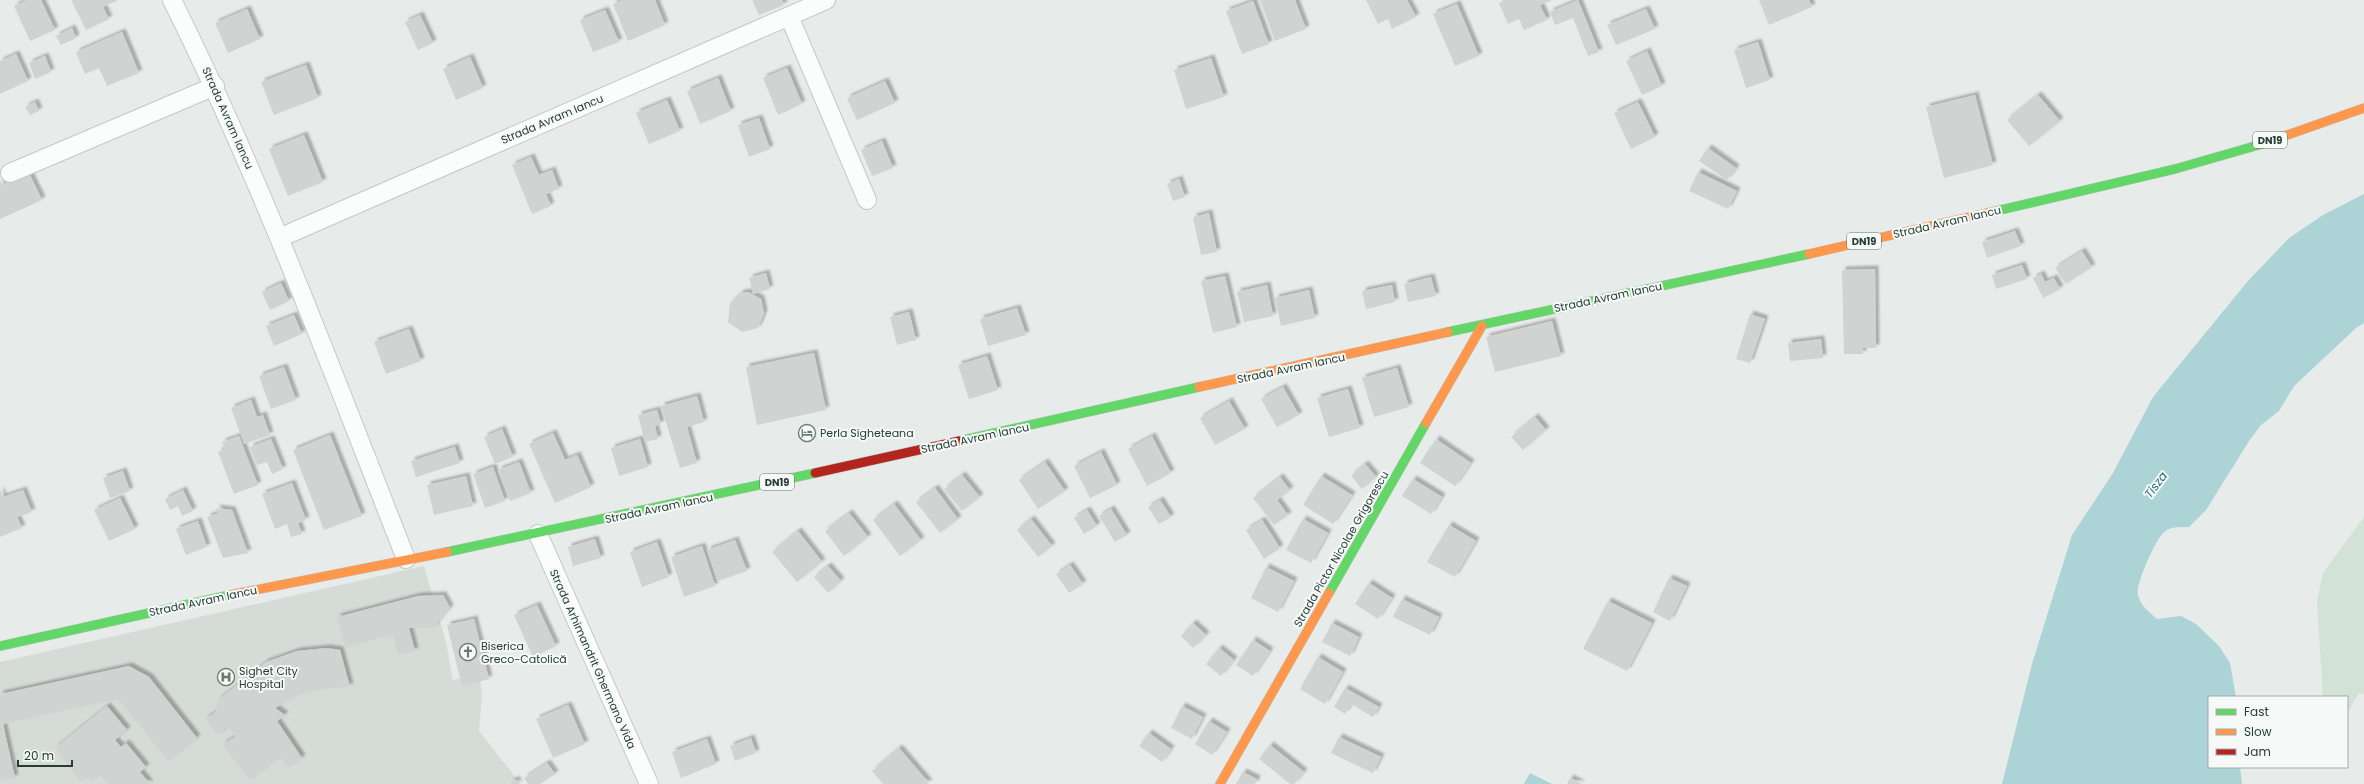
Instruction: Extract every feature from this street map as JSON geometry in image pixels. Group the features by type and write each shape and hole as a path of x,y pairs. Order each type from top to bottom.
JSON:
{"main road":[{"name":"Strada Avram Iancu","path":"0,646 239,593 538,534 1640,290 1734,272 2175,169 2243,150 2364,108"},
{"name":"Strada Pictor Nicolae Grigorescu","path":"1220,784 1482,326"}],"street":[{"name":"Strada Avram Iancu","path":"172,0 215,86 279,238 406,559"},
{"name":"Strada Avram Iancu","path":"279,238 826,0"},
{"path":"789,16 867,200"},
{"path":"10,173 215,86"},
{"name":"Strada Arhimandrit Ghermano Vida","path":"538,534 649,784"}],"shaded area":[{"name":"Sighet City Hospital","path":"424,566 446,642 453,680 479,673 482,695 479,731 521,784 0,784 0,662"}],"green space":[{"path":"2364,517 2364,694 2359,693 2348,711 2348,696 2323,696 2317,602 2323,573"}],"water":[{"name":"Tisza","path":"2364,194 2364,323 2356,328 2294,386 2279,411 2261,425 2249,441 2206,510 2189,527 2172,528 2163,533 2146,563 2138,590 2139,599 2145,608 2157,619 2181,616 2196,624 2219,646 2230,663 2236,696 2208,696 2208,768 2240,768 2242,784 2002,784 2032,664 2072,535 2113,473 2153,397 2248,281 2289,238 2323,215"},
{"path":"1530,773 1552,784 1524,784"}],"building":[{"path":"27,0 41,0 55,30 30,41 14,6"},
{"path":"71,0 118,0 103,7 109,19 86,30"},
{"path":"623,0 655,0 665,25 628,41 613,4"},
{"path":"752,0 782,0 784,5 759,15"},
{"path":"1260,0 1295,0 1306,29 1275,41"},
{"path":"1366,0 1407,0 1416,17 1392,29 1388,19 1378,24"},
{"path":"1505,0 1552,0 1540,5 1547,20 1524,30 1519,19 1508,24 1499,3"},
{"path":"1578,0 1599,52 1588,56 1573,18 1555,25 1550,12"},
{"path":"1759,0 1809,0 1812,7 1769,25"},
{"path":"1253,1 1269,44 1242,54 1226,11"},
{"path":"1457,4 1479,56 1455,66 1433,14"},
{"path":"247,9 260,39 228,53 215,23"},
{"path":"1646,9 1655,29 1616,45 1607,25"},
{"path":"605,10 619,42 593,52 580,20"},
{"path":"420,15 433,43 418,50 405,22"},
{"path":"72,28 76,38 61,45 56,36"},
{"path":"122,32 139,73 107,86 99,68 85,74 76,52"},
{"path":"1758,42 1770,80 1746,88 1734,50"},
{"path":"1647,51 1662,86 1642,95 1626,61"},
{"path":"16,54 28,81 0,94 0,61"},
{"path":"45,56 51,72 35,79 29,63"},
{"path":"470,57 483,88 456,100 443,69"},
{"path":"1211,58 1224,97 1186,109 1174,70"},
{"path":"306,65 318,98 274,115 261,82"},
{"path":"787,68 802,104 778,115 763,78"},
{"path":"718,78 731,111 700,124 687,91"},
{"path":"885,81 895,103 857,120 847,98"},
{"path":"1975,95 1993,165 1944,178 1926,107"},
{"path":"2038,95 2060,121 2029,146 2007,120"},
{"path":"667,100 680,131 649,144 636,113"},
{"path":"35,102 39,111 30,115 25,107"},
{"path":"1638,102 1655,137 1631,149 1614,113"},
{"path":"759,118 770,149 749,157 738,125"},
{"path":"304,135 323,182 288,196 269,149"},
{"path":"882,141 893,168 872,176 861,150"},
{"path":"1708,148 1736,168 1727,180 1699,161"},
{"path":"531,157 539,175 552,170 559,189 546,194 551,206 532,214 512,165"},
{"path":"1698,172 1737,191 1728,209 1689,191"},
{"path":"29,173 42,200 0,219 0,180 2,185"},
{"path":"1179,179 1185,197 1173,201 1167,184"},
{"path":"1209,213 1217,252 1201,255 1193,217"},
{"path":"2015,231 2021,246 1987,258 1982,242"},
{"path":"2082,251 2092,267 2066,284 2055,268"},
{"path":"2022,265 2027,279 1996,289 1992,275"},
{"path":"1875,269 1876,348 1863,348 1863,354 1844,354 1842,270"},
{"path":"766,273 770,289 753,294 749,278"},
{"path":"2041,274 2045,282 2054,278 2060,289 2043,298 2033,278"},
{"path":"1225,276 1237,327 1213,333 1201,281"},
{"path":"1431,277 1436,296 1408,302 1404,284"},
{"path":"281,283 289,301 270,310 262,292"},
{"path":"1267,285 1273,316 1244,322 1237,292"},
{"path":"1392,285 1395,302 1366,309 1362,291"},
{"path":"1309,290 1315,318 1281,326 1275,298"},
{"path":"748,292 761,299 764,313 758,328 742,332 728,322 730,303 741,293"},
{"path":"1017,308 1026,335 988,346 980,319"},
{"path":"909,312 916,340 897,345 890,317"},
{"path":"1750,314 1765,319 1750,363 1736,359"},
{"path":"294,315 302,334 274,346 266,326"},
{"path":"1552,321 1561,356 1495,372 1486,337"},
{"path":"409,329 421,361 386,374 374,342"},
{"path":"1821,339 1823,358 1790,361 1788,343"},
{"path":"814,353 826,410 757,425 746,367"},
{"path":"987,356 998,390 969,399 958,365"},
{"path":"284,367 296,400 271,409 259,376"},
{"path":"1397,368 1409,407 1374,417 1362,378"},
{"path":"1283,387 1299,415 1277,427 1261,399"},
{"path":"1348,389 1360,428 1329,437 1317,398"},
{"path":"697,396 704,422 687,427 697,463 680,468 661,406"},
{"path":"251,400 257,417 263,415 270,435 244,444 231,408"},
{"path":"1229,401 1245,429 1215,445 1200,418"},
{"path":"657,410 661,424 655,426 658,439 645,442 638,415"},
{"path":"1535,417 1546,430 1523,450 1511,437"},
{"path":"502,429 513,457 495,464 484,437"},
{"path":"553,433 565,460 577,455 591,487 555,503 529,444"},
{"path":"330,435 362,516 324,530 293,450"},
{"path":"239,436 258,485 234,494 218,452 225,449 222,442"},
{"path":"1152,436 1171,473 1147,486 1128,449"},
{"path":"271,439 283,469 272,474 267,462 257,465 250,447"},
{"path":"640,439 648,467 619,476 611,448"},
{"path":"1436,439 1471,463 1455,486 1420,463"},
{"path":"455,447 460,463 416,477 411,461"},
{"path":"1101,452 1117,485 1090,498 1074,466"},
{"path":"519,462 531,493 510,501 498,470"},
{"path":"1045,462 1065,491 1038,509 1019,480"},
{"path":"1365,464 1376,477 1362,489 1351,476"},
{"path":"493,467 505,501 485,508 473,474"},
{"path":"123,471 130,491 110,498 103,478"},
{"path":"962,475 980,497 962,511 944,489"},
{"path":"466,476 473,506 434,515 427,485"},
{"path":"1321,476 1352,495 1333,524 1303,505"},
{"path":"1280,477 1290,490 1277,500 1288,515 1274,525 1253,498"},
{"path":"1413,479 1442,497 1431,514 1402,496"},
{"path":"292,483 306,520 298,523 302,534 291,537 287,524 275,529 262,494"},
{"path":"935,488 958,519 940,533 916,502"},
{"path":"0,489 3,497 23,490 32,512 17,517 22,528 0,537"},
{"path":"183,490 193,511 182,516 178,506 170,510 165,499"},
{"path":"120,498 135,529 109,541 94,510"},
{"path":"1160,500 1171,517 1159,524 1148,507"},
{"path":"894,504 921,540 900,556 873,520"},
{"path":"216,508 232,510 248,553 223,558 207,517 218,513"},
{"path":"1111,509 1127,535 1115,542 1099,516"},
{"path":"1087,510 1097,526 1084,534 1074,518"},
{"path":"849,513 868,537 844,556 825,531"},
{"path":"1031,519 1052,546 1038,557 1017,530"},
{"path":"1303,519 1328,533 1311,563 1286,550"},
{"path":"1262,520 1280,548 1264,559 1246,530"},
{"path":"198,521 207,547 186,555 176,529"},
{"path":"1449,525 1476,541 1455,577 1427,562"},
{"path":"798,531 822,562 797,582 772,552"},
{"path":"595,539 601,558 573,566 568,547"},
{"path":"735,540 747,571 718,581 707,550"},
{"path":"657,542 669,577 642,587 630,552"},
{"path":"702,546 715,586 684,597 671,557"},
{"path":"1070,565 1083,584 1069,593 1056,574"},
{"path":"828,566 841,581 828,593 814,577"},
{"path":"1266,567 1294,581 1278,612 1251,598"},
{"path":"1669,578 1687,586 1670,621 1653,612"},
{"path":"1369,583 1392,598 1378,619 1355,604"},
{"path":"443,595 450,608 433,628 409,628 415,651 398,655 393,635 345,647 337,617 418,596"},
{"path":"1402,599 1439,617 1430,635 1393,617"},
{"path":"1608,601 1652,623 1627,671 1583,649"},
{"path":"537,605 556,646 533,657 514,615"},
{"name":"Biserica Greco-Catolică","path":"474,619 489,679 462,686 447,625"},
{"path":"1193,623 1206,635 1193,648 1181,636"},
{"path":"1332,623 1359,637 1350,656 1322,642"},
{"path":"1253,640 1270,651 1253,676 1236,665"},
{"path":"327,648 340,650 350,687 322,689 298,695 275,708 285,715 277,721 302,758 289,768 280,757 250,780 222,745 236,736 228,727 218,736 205,719 216,712 218,700 266,662 297,651"},
{"path":"1219,648 1234,660 1221,676 1206,664"},
{"path":"1318,657 1343,672 1325,704 1300,689"},
{"path":"129,666 149,677 197,738 168,761 118,699 3,724 15,778 0,781 0,694"},
{"path":"1345,688 1379,707 1373,717 1351,704 1345,714 1334,707"},
{"path":"568,705 585,744 553,758 536,719"},
{"path":"107,706 127,730 115,740 121,747 126,743 146,767 140,772 150,784 109,784 100,774 92,781 88,775 80,782 55,748"},
{"path":"1182,706 1203,717 1192,739 1171,728"},
{"path":"1209,721 1227,732 1212,755 1195,744"},
{"path":"1149,733 1171,749 1162,762 1139,746"},
{"path":"1339,737 1381,757 1373,773 1331,753"},
{"path":"751,738 756,753 735,761 730,746"},
{"path":"707,739 716,764 681,778 672,752"},
{"path":"1270,745 1304,772 1294,784 1290,784 1259,759"},
{"path":"899,748 929,783 928,784 883,784 872,771"},
{"path":"547,763 555,774 540,784 528,784 524,778"},
{"path":"1243,772 1257,779 1255,784 1236,784"},
{"path":"1570,778 1582,784 1567,784"},
{"path":"515,779 519,784 509,784"}],"traffic: fast":[{"path":"1996,211 2175,169 2262,144"},
{"path":"1448,332 1809,254"},
{"path":"959,441 1199,387"},
{"path":"1329,593 1426,423"},
{"path":"447,552 815,473"},
{"path":"0,646 230,595"}],"traffic: slow":[{"path":"2262,144 2364,108"},
{"path":"1809,254 1996,211"},
{"path":"1426,423 1482,326"},
{"path":"1199,387 1448,332"},
{"path":"230,595 447,552"},
{"path":"1220,784 1329,593"}],"traffic: jam":[{"path":"815,473 959,441"}],"place":[{"name":"Perla Sigheteana","path":"807,433"},
{"name":"Biserica Greco-Catolică","path":"468,652"},
{"name":"Sighet City Hospital","path":"226,677"}]}
